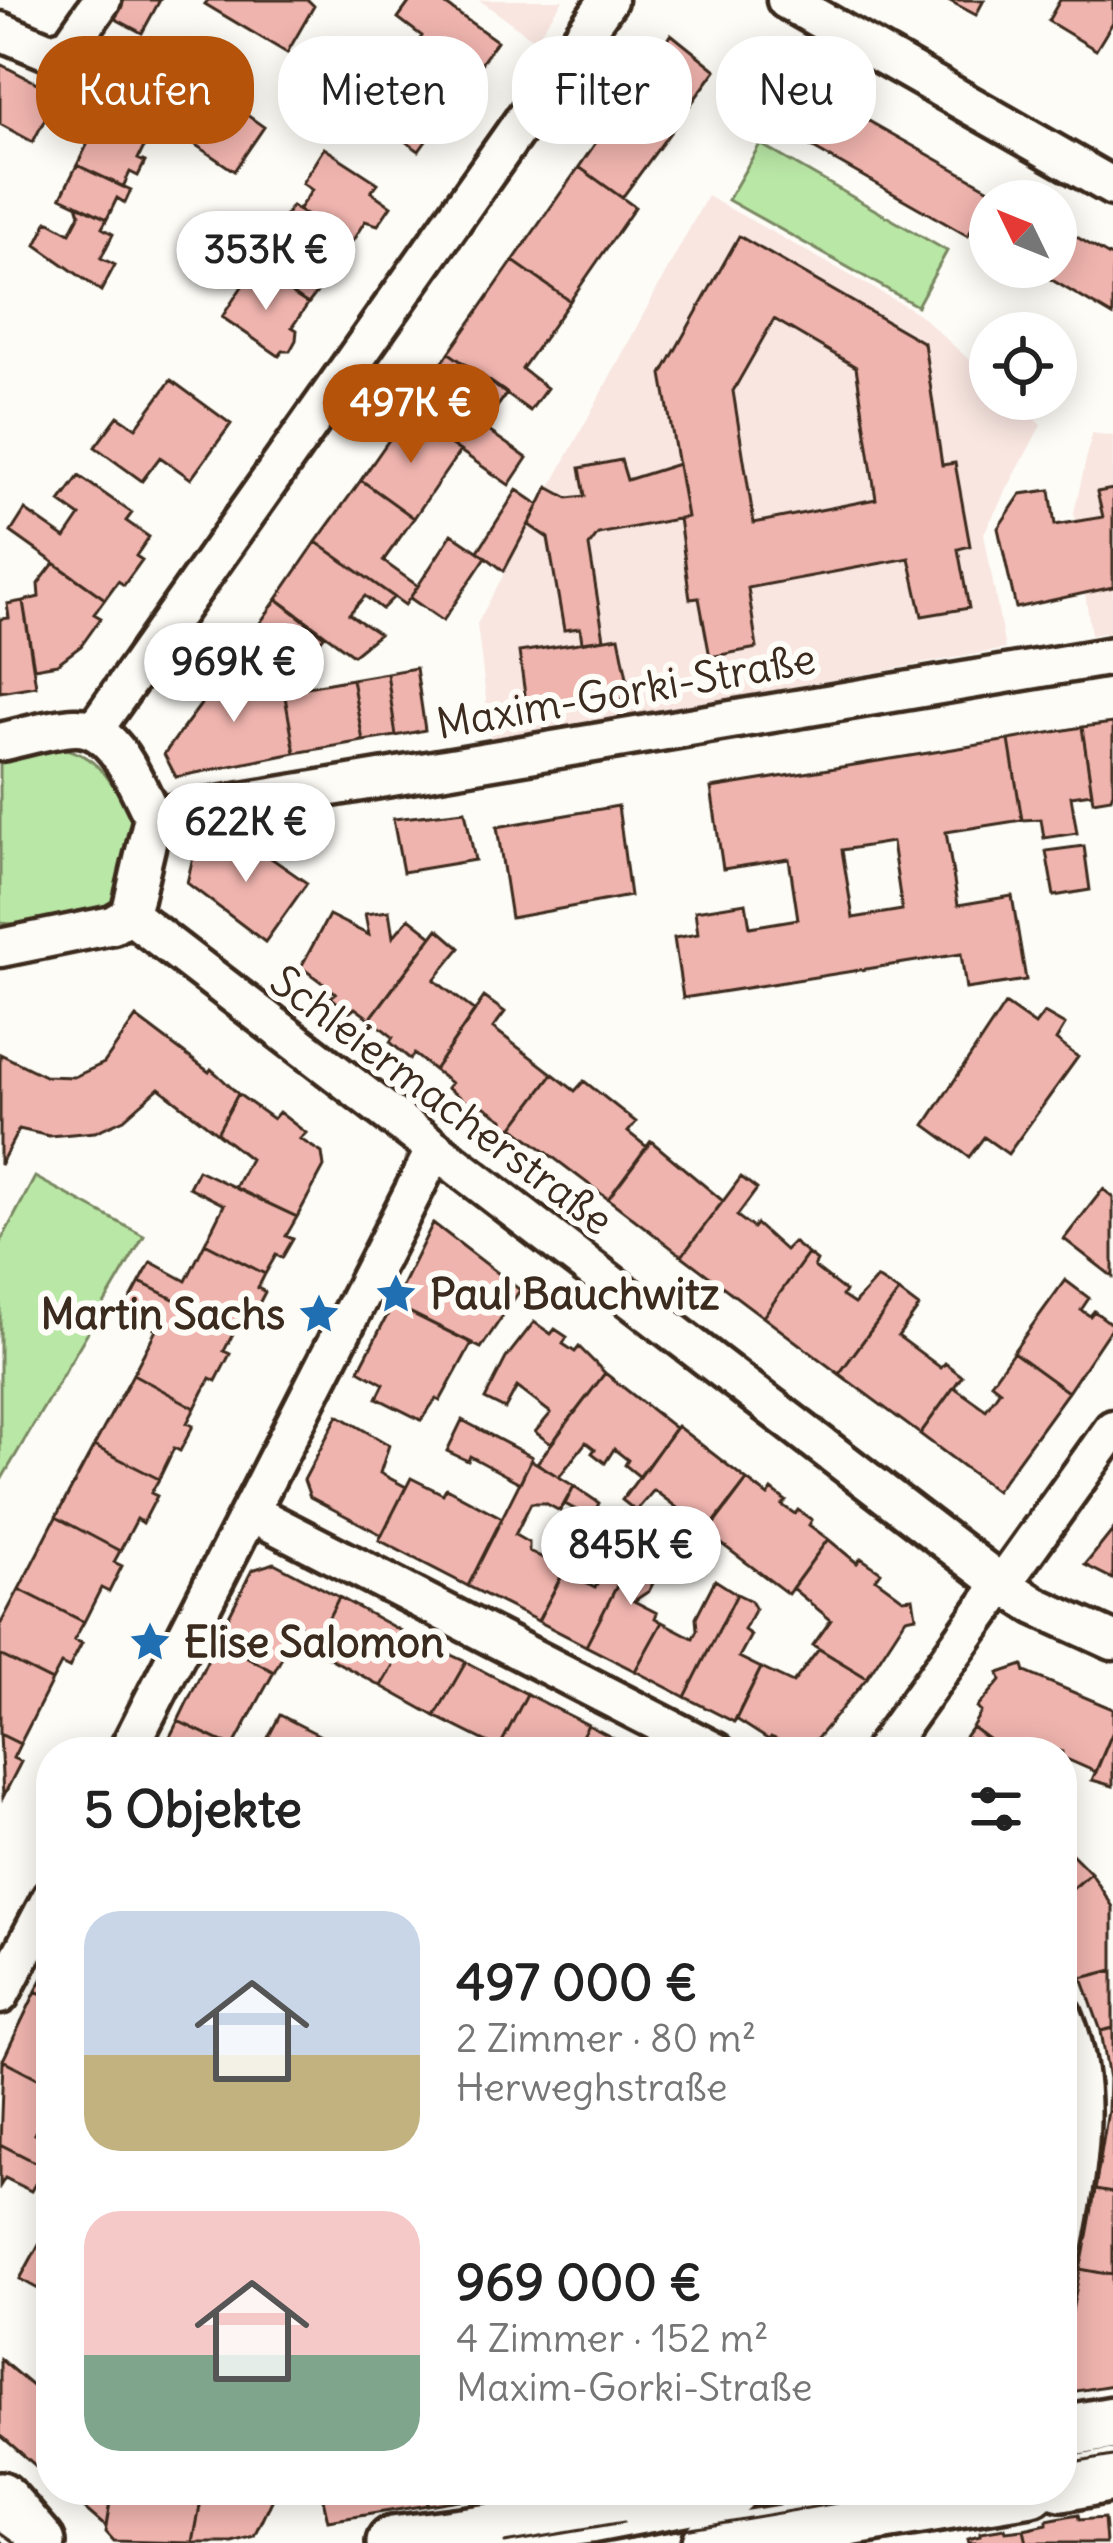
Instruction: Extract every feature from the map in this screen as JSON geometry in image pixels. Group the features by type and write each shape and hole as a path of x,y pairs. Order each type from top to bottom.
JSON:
{"street":[{"path":"0,31 50,52 70,46 102,0"},
{"path":"94,730 608,0"},
{"path":"786,0 1113,187"},
{"name":"Maxim-Gorki-Straße","path":"153,817 1113,656"},
{"path":"0,742 78,726 94,730 118,754 153,817 130,915 113,925 0,948"},
{"name":"Schleiermacherstraße","path":"130,915 1002,1585 1113,1641"},
{"path":"135,1737 434,1151"},
{"path":"893,1737 1113,1429"},
{"path":"250,1512 687,1737"},
{"path":"0,1995 36,1927"},
{"path":"1077,2071 1081,2092 1077,2177"},
{"path":"1077,2429 1113,2423"},
{"path":"1077,2482 1113,2475"},
{"path":"0,2498 39,2543"},
{"path":"393,2543 711,2505"}],"shaded area":[{"path":"479,0 563,0 538,36 529,36"},
{"path":"707,196 918,313 969,360 969,420 1035,420 1041,425 984,533 1005,649 491,741 477,624"},
{"path":"1092,433 1113,436 1113,632 1091,635 1074,513"}],"green space":[{"path":"760,144 947,251 917,306 728,200"},
{"path":"66,749 98,767 132,818 113,908 23,925 0,923 0,759"},
{"path":"35,1177 144,1236 0,1482 0,1243"}],"building":[{"path":"123,0 160,0 142,33 114,18"},
{"path":"208,0 308,0 314,6 297,36 278,36 278,48 205,4"},
{"path":"411,0 439,0 497,41 488,54 488,36 422,36 398,18"},
{"path":"948,0 984,0 976,15"},
{"path":"1060,0 1113,0 1113,22 1096,50 1048,21"},
{"path":"692,51 716,70 692,103"},
{"path":"0,64 36,83 36,136 33,142 0,124"},
{"path":"254,120 264,127 254,142"},
{"path":"876,125 973,180 969,180 968,236 806,144 876,144"},
{"path":"88,144 146,144 138,159 145,162 138,176 130,172 123,187 77,165"},
{"path":"194,144 252,144 234,171"},
{"path":"595,144 662,144 622,198 579,167"},
{"path":"324,148 378,183 371,192 391,206 378,225 365,221 350,245 298,210 312,190 302,183"},
{"path":"77,165 131,190 125,203 117,198 107,219 61,197"},
{"path":"579,167 635,207 570,301 513,261"},
{"path":"77,204 107,219 102,228 113,234 101,258 115,265 101,291 36,245 48,221 70,233 80,214"},
{"path":"292,206 350,245 341,257 347,261 335,279 330,275 308,304 250,266"},
{"path":"739,236 924,343 942,465 955,463 970,546 958,549 969,608 922,616 909,558 748,588 757,648 710,657 699,598 690,599 679,518 687,517 662,374","holes":["774,319 856,367 876,499 754,523 733,391"]},
{"path":"1077,237 1113,258 1113,316 1066,288 1077,288"},
{"path":"513,261 570,301 522,369 547,388 530,411 449,353"},
{"path":"254,268 308,304 292,327 297,330 290,351 279,356 222,317"},
{"path":"449,353 507,393 483,427 527,458 509,485 407,414"},
{"path":"171,380 231,424 191,479 160,457 142,481 95,447 118,416 136,428"},
{"path":"407,414 460,451 414,518 361,480"},
{"path":"621,460 627,480 678,464 687,517 598,534 589,546 604,639 582,642 580,628 564,630 548,538 529,525 548,487 568,498 585,496 580,468"},
{"path":"79,476 132,513 126,521 149,537 136,556 142,560 124,585 118,581 105,599 11,532 25,510 65,538 80,516 60,502"},
{"path":"361,480 414,518 383,561 418,586 405,605 316,542"},
{"path":"1113,489 1113,587 1016,608 998,528 1021,494 1050,490 1055,525 1103,517 1097,492"},
{"path":"517,490 539,505 504,571 478,551"},
{"path":"452,534 486,557 443,621 410,598"},
{"path":"316,542 394,597 382,609 365,596 349,614 379,634 353,655 277,599"},
{"path":"54,563 105,599 94,614 101,618 81,646 57,664 34,668 23,601 39,597 38,584"},
{"path":"277,599 324,636 284,691 236,657"},
{"path":"23,601 36,686 0,692 0,619 9,618 7,604"},
{"path":"619,637 631,698 528,716 519,652"},
{"path":"236,657 284,691 295,753 176,777 164,754"},
{"path":"416,668 425,730 396,736 387,673"},
{"path":"387,673 396,736 363,741 352,679"},
{"path":"352,679 363,741 295,753 284,691"},
{"path":"1113,723 1113,792 1111,798 1093,801 1082,727"},
{"path":"1082,727 1092,793 1071,796 1077,833 1044,838 1041,819 1022,820 1009,740"},
{"path":"1009,740 1022,820 946,832 958,905 1012,896 1026,980 966,989 961,954 683,998 674,938 698,934 695,911 746,903 750,927 798,919 789,859 723,869 711,788","holes":["892,842 902,910 853,918 842,850"]},
{"path":"618,806 630,896 511,918 497,827"},
{"path":"465,811 475,860 403,872 393,819"},
{"path":"266,842 268,856 307,883 265,942 187,883 194,853"},
{"path":"1084,846 1090,890 1054,896 1046,851"},
{"path":"389,911 393,937 409,918 432,936 370,1019 355,1008 349,1013 331,997 336,993 301,967 329,915 369,935 365,914"},
{"path":"438,929 460,948 434,980 475,1011 434,1070 414,1054 410,1059 370,1019"},
{"path":"484,997 505,1012 493,1028 553,1074 513,1127 504,1129 503,1119 482,1105 478,1111 447,1088 451,1083 434,1070"},
{"path":"1005,1004 1035,1025 1044,1013 1065,1025 1056,1040 1078,1057 1008,1154 984,1137 969,1157 925,1125"},
{"path":"136,1017 209,1072 211,1069 238,1094 217,1133 159,1088 124,1119 95,1132 49,1136 19,1129 0,1165 0,1054 45,1076 74,1077 104,1063"},
{"path":"553,1074 575,1091 584,1081 636,1122 628,1132 647,1147 608,1199 513,1127"},
{"path":"238,1094 273,1119 279,1112 306,1133 300,1139 322,1153 324,1167 297,1217 235,1188 250,1159 217,1133"},
{"path":"651,1141 723,1201 682,1256 608,1199"},
{"path":"198,1170 297,1217 286,1236 293,1239 265,1274 205,1243 224,1205 189,1187"},
{"path":"741,1177 757,1189 737,1216 753,1228 756,1224 785,1250 793,1242 808,1254 763,1317 682,1256"},
{"path":"1103,1189 1113,1197 1113,1277 1064,1239"},
{"path":"433,1223 520,1290 481,1348 393,1304"},
{"path":"205,1243 265,1274 258,1288 265,1292 253,1315 245,1311 235,1330 140,1282 151,1262 186,1281"},
{"path":"808,1254 817,1261 814,1267 854,1304 877,1278 899,1292 839,1374 763,1317"},
{"path":"1065,1280 1089,1298 1081,1310 1090,1316 1094,1311 1113,1325 1068,1392 1013,1352"},
{"path":"140,1282 235,1330 224,1351 230,1354 216,1381 210,1378 195,1408 133,1374 156,1330 124,1312"},
{"path":"899,1292 919,1307 898,1336 941,1368 945,1363 962,1376 920,1434 839,1374"},
{"path":"393,1304 472,1343 440,1401 436,1399 421,1420 377,1398 384,1384 359,1370"},
{"path":"534,1322 551,1334 555,1329 567,1337 563,1344 575,1352 579,1347 605,1373 551,1444 535,1432 551,1413 517,1387 505,1409 485,1399 506,1358"},
{"path":"1013,1352 1068,1392 996,1491 920,1434 954,1387 986,1410 1000,1390 991,1383"},
{"path":"605,1373 675,1428 640,1477 614,1449 605,1463 586,1442 559,1477 537,1463"},
{"path":"133,1374 195,1408 187,1423 193,1426 180,1451 174,1448 159,1479 94,1446"},
{"path":"338,1415 389,1445 380,1473 406,1487 382,1535 310,1497 304,1480"},
{"path":"462,1420 532,1457 520,1483 470,1456 468,1461 447,1451"},
{"path":"677,1426 747,1480 702,1538 688,1526 693,1520 654,1490 636,1511 622,1500"},
{"path":"94,1446 159,1479 151,1493 157,1496 143,1523 137,1519 120,1551 56,1517"},
{"path":"531,1460 574,1486 560,1511 545,1503 531,1503 515,1535 529,1543 529,1551 565,1569 538,1621 468,1586"},
{"path":"411,1478 443,1494 446,1488 502,1518 468,1586 379,1540"},
{"path":"747,1480 768,1496 772,1490 786,1501 782,1505 812,1520 809,1525 828,1539 788,1594 707,1533"},
{"path":"574,1486 599,1503 592,1518 565,1504"},
{"path":"56,1517 120,1551 114,1562 122,1566 109,1592 101,1588 84,1622 19,1589"},
{"path":"623,1518 645,1531 586,1646 538,1621 564,1572 595,1588"},
{"path":"1113,1530 1113,1579 1085,1565"},
{"path":"645,1531 671,1548 649,1591 634,1601 657,1613 655,1618 662,1622 635,1671 586,1646"},
{"path":"828,1539 857,1563 861,1558 881,1572 876,1579 903,1599 913,1598 916,1616 906,1618 867,1678 813,1645 831,1620 792,1588"},
{"path":"274,1563 339,1597 320,1635 300,1625 274,1672 217,1640 252,1570"},
{"path":"715,1580 737,1594 685,1697 635,1671 662,1622 693,1638 696,1617"},
{"path":"19,1589 84,1622 74,1640 82,1643 69,1668 61,1664 52,1681 0,1655 0,1625"},
{"path":"737,1594 755,1608 744,1630 751,1635 739,1657 761,1668 734,1722 685,1697"},
{"path":"339,1597 410,1636 381,1686 313,1649"},
{"path":"410,1636 466,1662 435,1716 381,1686"},
{"path":"217,1640 274,1672 238,1737 212,1737 178,1721"},
{"path":"819,1649 867,1678 818,1737 764,1737 736,1719 761,1668 793,1683"},
{"path":"0,1655 52,1681 20,1744 0,1734"},
{"path":"466,1662 527,1694 505,1737 477,1737 435,1716"},
{"path":"1023,1665 1025,1672 1113,1709 1113,1731 1096,1772 1077,1764 1077,1737 985,1737 972,1727 981,1712 977,1708 1001,1680 999,1673"},
{"path":"527,1694 588,1725 581,1737 505,1737"},
{"path":"280,1715 323,1737 268,1737"},
{"path":"178,1721 212,1737 170,1737"},
{"path":"588,1725 611,1737 581,1737"},
{"path":"972,1727 985,1737 965,1737"},
{"path":"1113,1731 1113,1786 1092,1780"},
{"path":"0,1734 20,1744 13,1758 21,1762 3,1797"},
{"path":"1077,1859 1091,1873 1077,1885"},
{"path":"1091,1873 1113,1907 1113,1970 1082,1978 1077,1969 1077,1885"},
{"path":"1113,1970 1113,2028 1101,2031 1082,1978"},
{"path":"36,1991 36,2077 3,2060"},
{"path":"1113,2028 1113,2112 1108,2111 1109,2079 1101,2031"},
{"path":"3,2060 36,2077 36,2162 0,2144"},
{"path":"1108,2111 1113,2112 1113,2193 1095,2190"},
{"path":"0,2144 36,2162 31,2191 5,2178 0,2186"},
{"path":"1095,2190 1113,2193 1113,2275 1080,2269"},
{"path":"36,2250 36,2288 20,2279"},
{"path":"1080,2269 1113,2275 1113,2385 1077,2391"},
{"path":"0,2359 36,2389 36,2466 0,2435"},
{"path":"80,2505 110,2505 106,2527"},
{"path":"110,2505 200,2505 193,2543 113,2541 105,2532"},
{"path":"200,2505 270,2505 255,2537 233,2543 193,2543"},
{"path":"324,2505 427,2505 328,2521"},
{"path":"1078,2515 1079,2520 1104,2518 1106,2543 1027,2543 1024,2530"},
{"path":"1024,2530 1027,2543 968,2543 967,2539 980,2533"}],"tram line":[{"path":"1077,2462 1113,2456"},
{"path":"601,2543 825,2505"},
{"path":"504,2543 623,2523"},
{"path":"2,2533 16,2543"}],"place":[{"name":"Paul Bauchwitz","path":"396,1294"},
{"name":"Martin Sachs","path":"319,1314"},
{"name":"Elise Salomon","path":"150,1642"}]}
